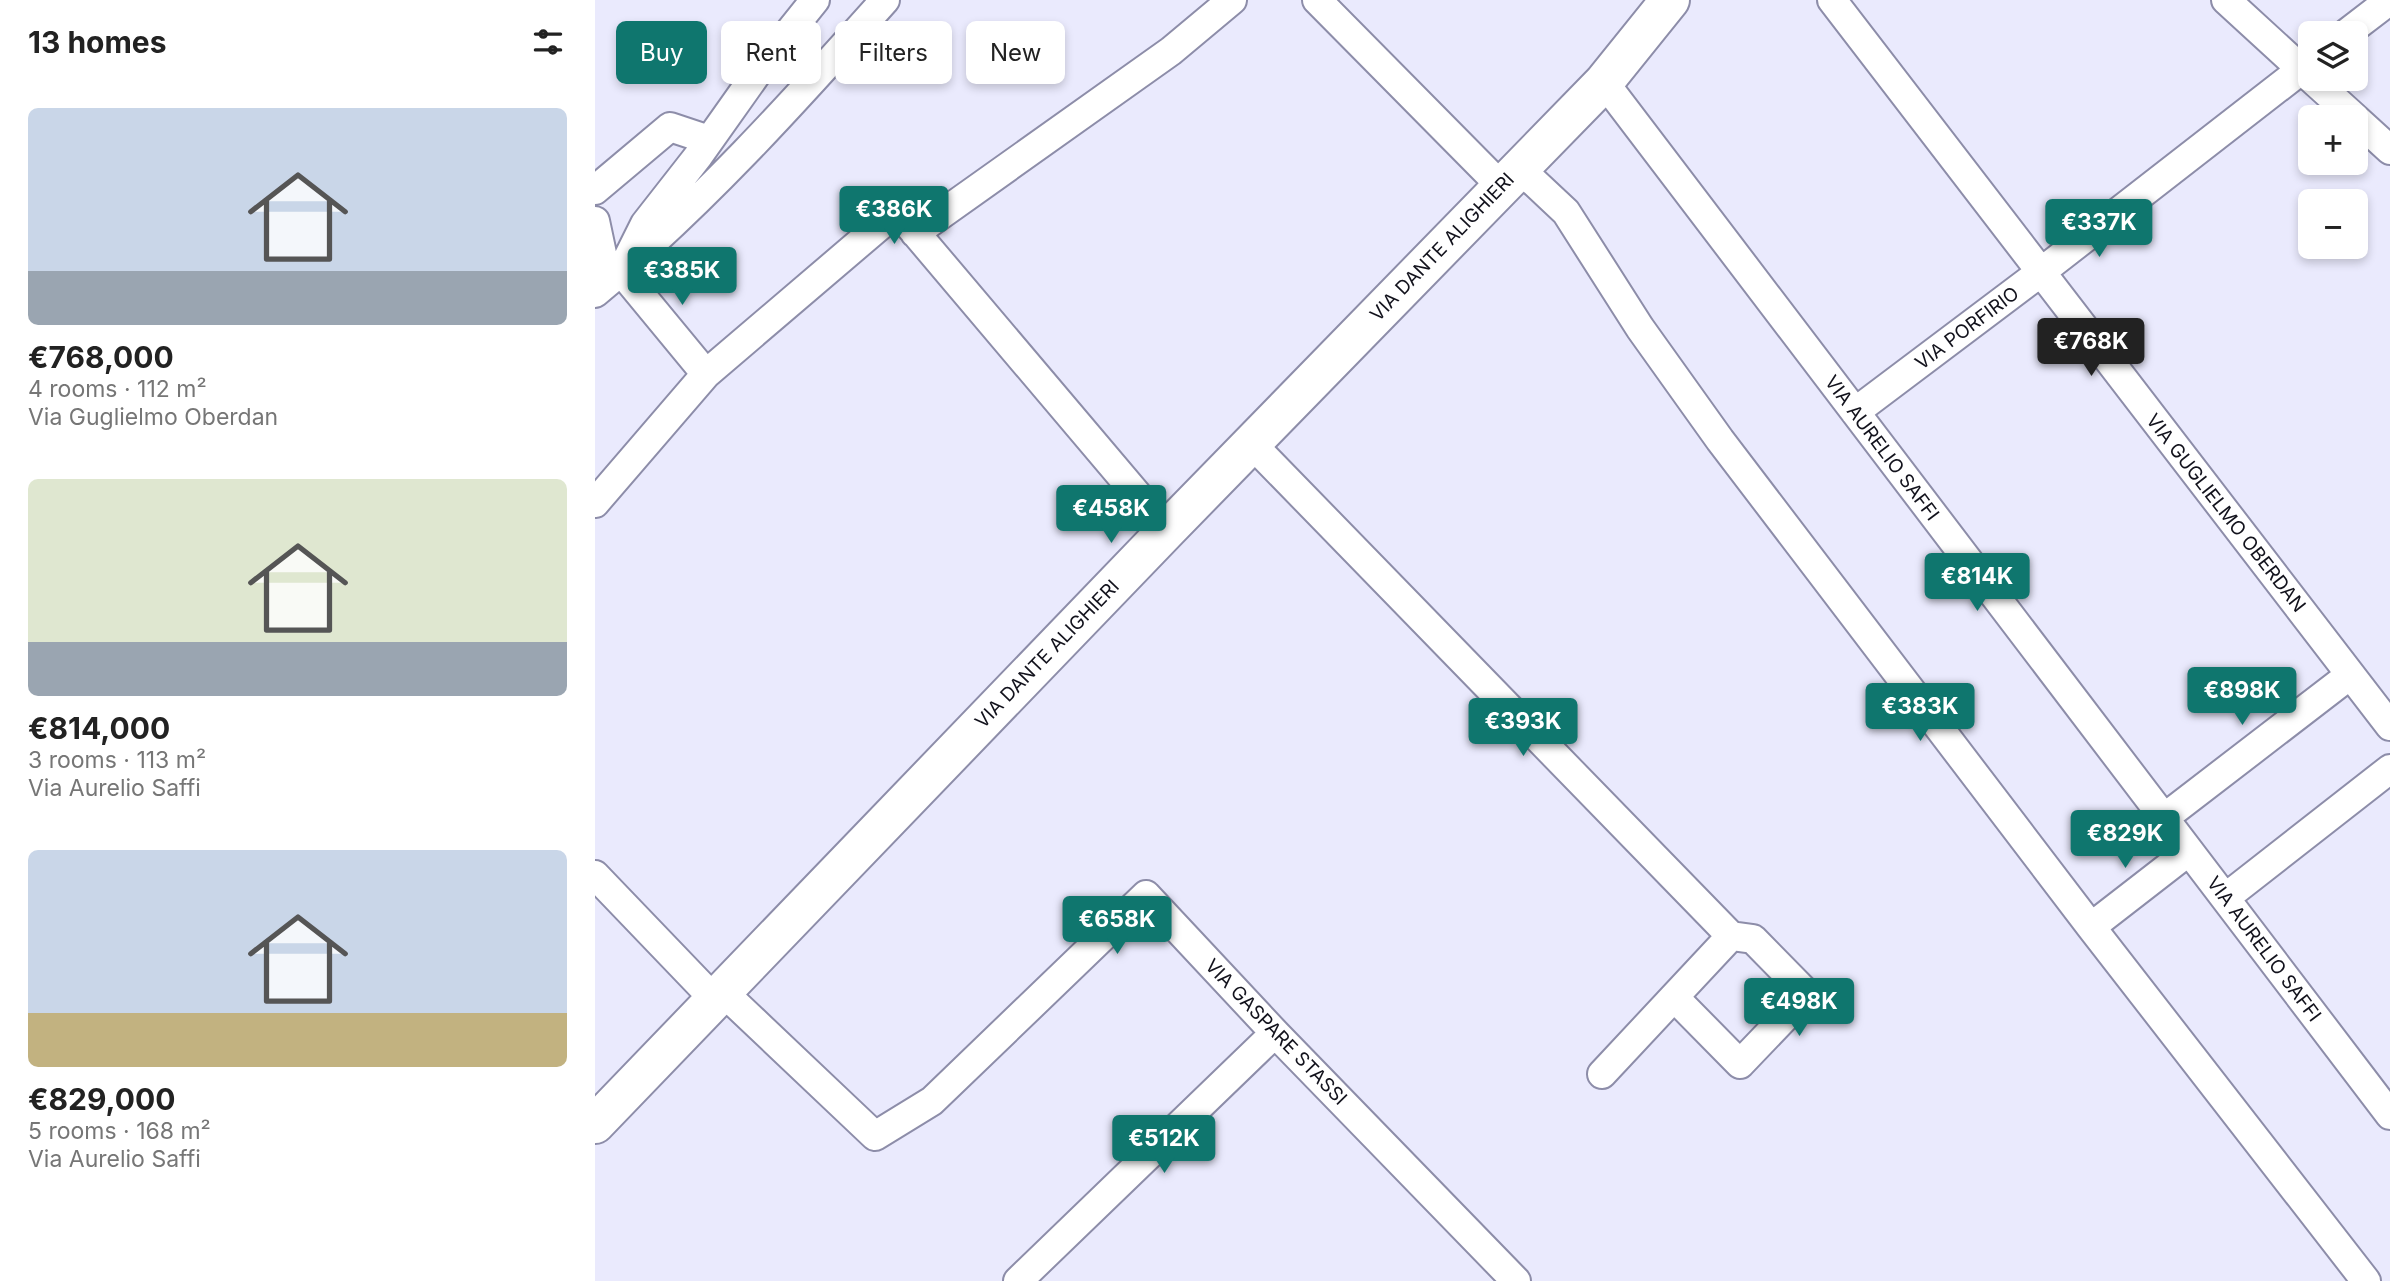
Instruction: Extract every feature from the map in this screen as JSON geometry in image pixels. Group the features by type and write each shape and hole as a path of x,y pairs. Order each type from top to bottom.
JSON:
{"main road":[{"name":"VIA DANTE ALIGHIERI","path":"595,1124 1251,443 1604,82 1670,0"}],"street":[{"path":"608,282 645,224 762,66 815,0"},
{"path":"608,282 663,236 782,114 885,0"},
{"path":"915,233 1171,51 1232,0"},
{"path":"1317,0 1510,177 1566,212 1640,328 1720,440 2091,927 2367,1281"},
{"name":"VIA GUGLIELMO OBERDAN","path":"1832,0 2350,674 2387,717"},
{"path":"2225,0 2298,63"},
{"path":"2363,21 2390,0"},
{"name":"VIA PORFIRIO","path":"1855,412 2298,79"},
{"name":"VIA AURELIO SAFFI","path":"1604,82 2390,1115"},
{"path":"2327,91 2342,105"},
{"path":"595,190 670,127 709,140"},
{"path":"2368,130 2390,150"},
{"path":"595,503 706,374 897,211 1167,530"},
{"path":"595,220 608,282 706,374"},
{"path":"1251,443 1731,936 1753,939 1807,994 1740,1064 1675,998"},
{"path":"2164,818 2350,674"},
{"path":"2225,898 2390,769"},
{"path":"2091,927 2189,851"},
{"path":"595,875 718,995"},
{"name":"VIA GASPARE STASSI","path":"718,995 875,1136 932,1101 1146,895 1275,1033 1516,1281"},
{"path":"1602,1074 1731,936"},
{"path":"1018,1281 1275,1033"}]}
